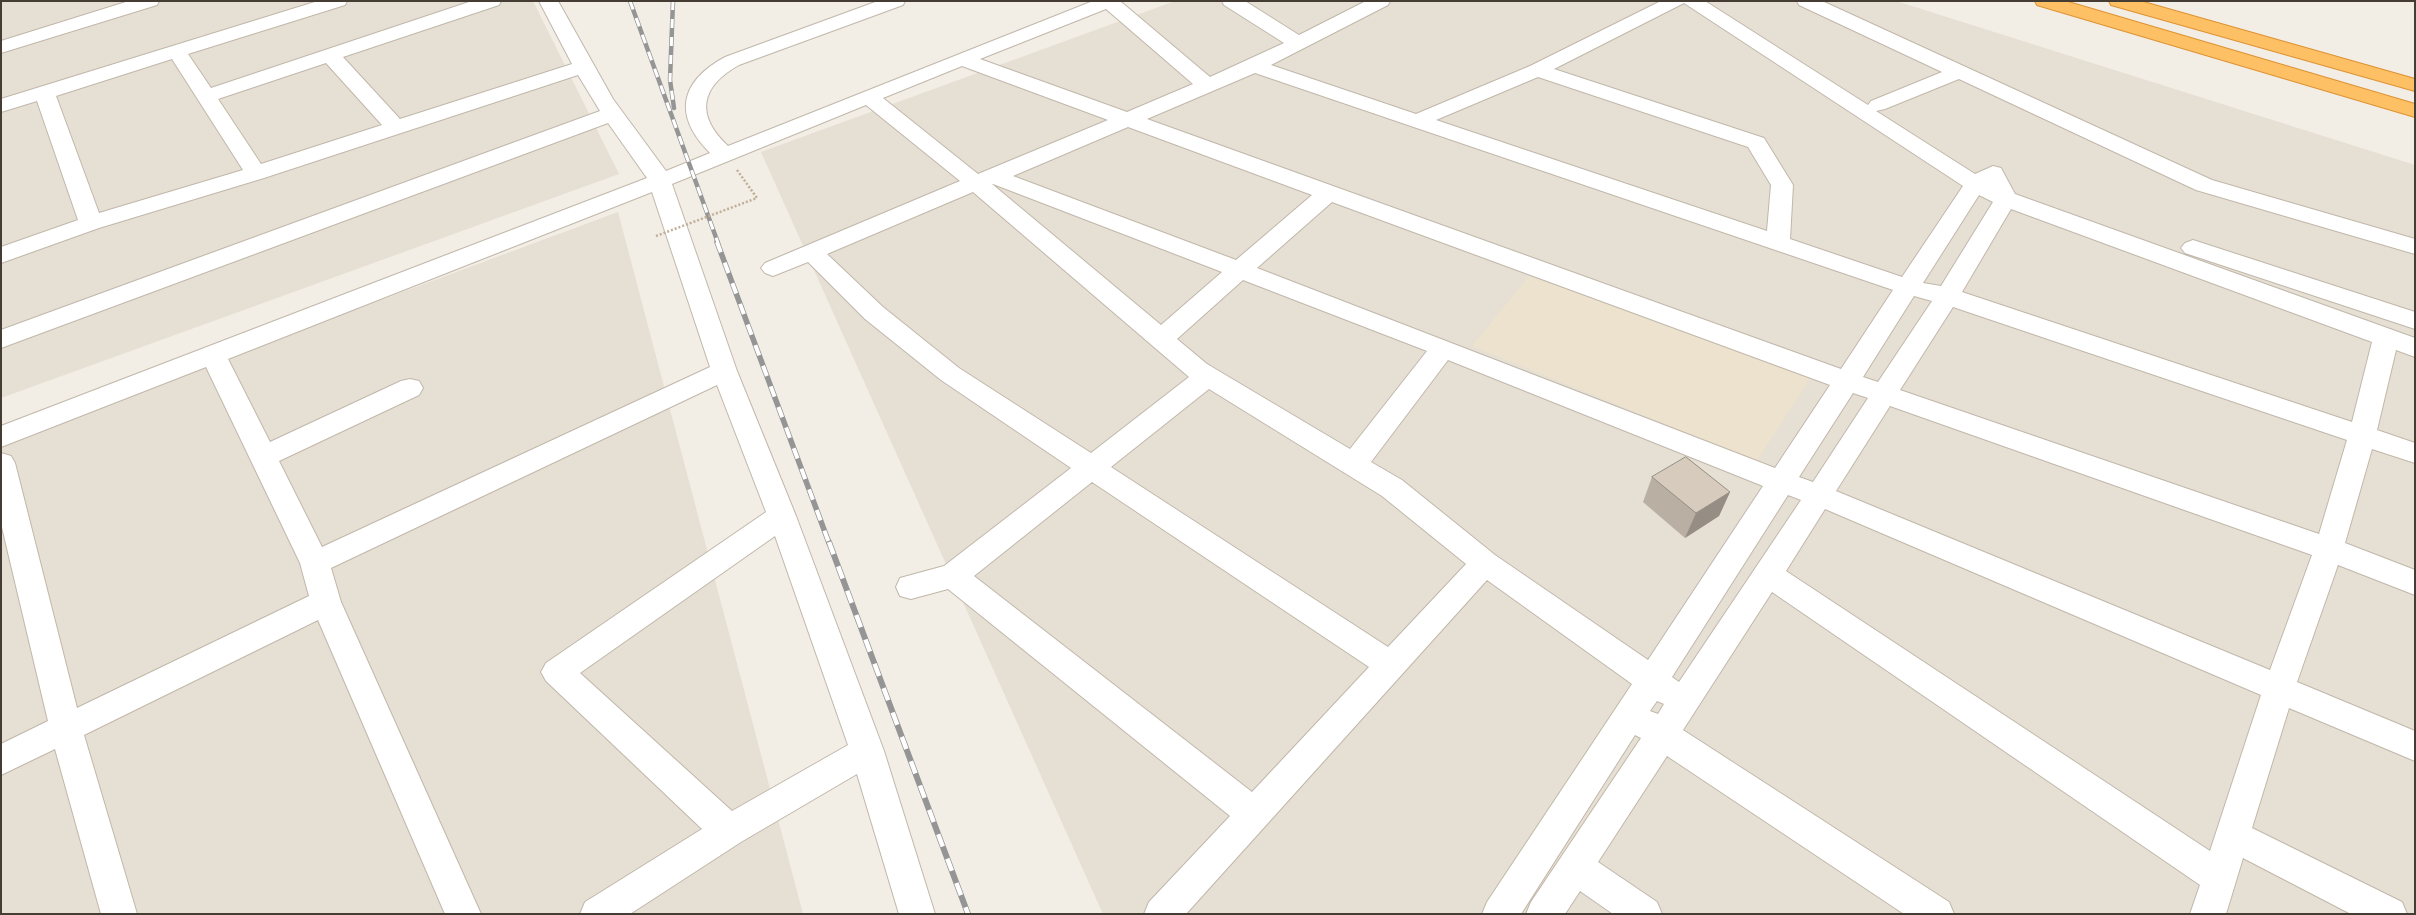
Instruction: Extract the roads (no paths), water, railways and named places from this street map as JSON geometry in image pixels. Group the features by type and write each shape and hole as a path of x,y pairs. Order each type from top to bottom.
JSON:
{"highway":[{"path":"2044,1 2415,111"},
{"path":"2118,1 2415,85"}],"street":[{"path":"1,37 119,1"},
{"path":"1,47 150,1"},
{"path":"1,106 45,94 338,1"},
{"path":"206,96 492,1"},
{"path":"548,1 582,67 612,114 657,175 724,371 782,516 867,751 916,914"},
{"path":"725,157 698,125 696,114 696,102 702,84 713,72 732,62 896,1"},
{"path":"725,157 1080,1"},
{"path":"1231,1 1298,43"},
{"path":"773,268 983,178 1254,66 1381,1"},
{"path":"1416,121 1537,70 1676,1"},
{"path":"1692,1 1984,179 2415,321"},
{"path":"1715,1 1878,105 1984,179 2006,199 2415,348"},
{"path":"1806,1 2204,185 2415,247"},
{"path":"1,419 657,175 725,157 962,59 1110,2 1207,85"},
{"path":"177,52 256,173"},
{"path":"330,55 396,127"},
{"path":"962,59 1847,381 2329,549 2415,583"},
{"path":"1254,66 1908,287 1947,296 2415,453"},
{"path":"1,255 91,223 256,173 582,67"},
{"path":"1537,70 1756,143 1782,185 1778,243"},
{"path":"1878,105 1959,72"},
{"path":"45,94 91,223"},
{"path":"870,98 983,178 1161,339 1208,376 1392,488 1485,563 1651,681 1684,702"},
{"path":"1,339 612,114"},
{"path":"1,437 213,354 657,175"},
{"path":"983,178 1240,270 1444,348 1781,482 1819,495 2415,746"},
{"path":"1500,914 1908,287 1984,179"},
{"path":"1161,339 1329,192"},
{"path":"1544,914 1768,574 1883,392 1947,296 2006,199"},
{"path":"811,252 874,313 950,374 1390,665"},
{"path":"2208,914 2279,688 2329,549 2362,436 2386,338"},
{"path":"1353,465 1444,348"},
{"path":"213,354 315,563 326,602 463,914"},
{"path":"315,563 724,371"},
{"path":"912,587 953,576 1092,469 1208,376"},
{"path":"263,457 410,388"},
{"path":"1,463 66,729 119,914"},
{"path":"729,832 557,672 782,516"},
{"path":"1162,914 1485,563"},
{"path":"1768,574 2220,878"},
{"path":"953,576 1254,814"},
{"path":"1,760 326,602"},
{"path":"1630,713 1936,914"},
{"path":"598,914 729,832 867,751"},
{"path":"2234,836 2389,914"},
{"path":"1575,867 1644,914"}],"railway":[{"path":"630,1 718,243"},
{"path":"673,1 670,80 674,108"},
{"path":"717,242 829,543"},
{"path":"829,542 968,914"}]}
